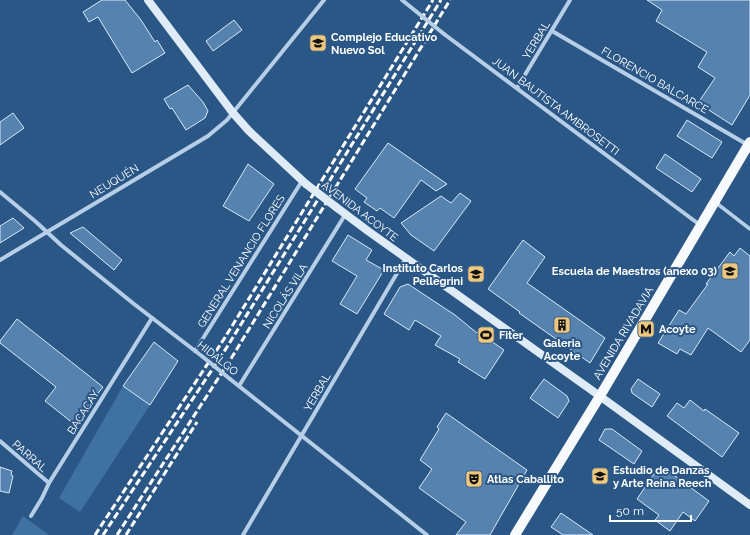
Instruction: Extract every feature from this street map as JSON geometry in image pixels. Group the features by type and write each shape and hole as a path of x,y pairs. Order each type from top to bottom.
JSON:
{"main road":[{"name":"AVENIDA ACOYTE","path":"148,0 233,113 249,131 304,183 345,215 600,396 750,505"},
{"name":"AVENIDA RIVADAVIA","path":"515,535 600,396 749,143"}],"street":[{"name":"NEUQUÉN","path":"0,260 208,136 233,113 324,0"},
{"name":"JUAN BAUTISTA AMBROSETTI","path":"402,0 444,34 700,225"},
{"name":"YERBAL","path":"517,88 570,0"},
{"name":"FLORENCIO BALCARCE","path":"552,30 749,143"},
{"name":"GENERAL VENANCIO FLORES","path":"195,351 304,183"},
{"name":"HIDALGO","path":"0,192 73,255 427,535"},
{"path":"715,202 750,228"},
{"name":"NICOLÁS VILA","path":"239,386 345,215"},
{"name":"YERBAL","path":"243,535 406,258"},
{"name":"BACACAY","path":"31,516 49,483 152,318"},
{"name":"PARRAL","path":"0,441 49,483"}],"shaded area":[{"path":"123,386 150,405 80,512 59,498"},
{"path":"23,516 49,535 12,535"}],"building":[{"path":"102,0 125,0 141,20 155,42 157,40 165,53 132,73 98,17 89,22 83,12"},
{"path":"647,0 750,0 750,95 732,125 698,103 715,78 698,67 707,52 656,21 662,10"},
{"path":"234,20 242,30 213,51 206,41"},
{"path":"188,85 203,102 208,111 205,118 186,130 172,108 170,109 164,99"},
{"path":"13,113 24,128 0,145 0,122"},
{"path":"687,120 722,142 712,158 677,136"},
{"path":"388,143 447,184 436,191 421,180 394,218 380,208 377,211 364,202 367,198 355,189"},
{"path":"665,154 701,179 692,192 656,168"},
{"path":"248,164 274,184 249,221 223,206"},
{"path":"460,193 471,201 434,251 411,235 401,223 441,196 451,203"},
{"path":"13,218 24,228 0,243 0,226"},
{"path":"83,227 122,260 114,270 70,233"},
{"path":"348,235 372,250 366,260 384,270 357,314 340,304 357,276 332,261"},
{"path":"523,240 545,257 527,283 605,338 590,363 519,313 520,312 488,289"},
{"path":"740,248 750,256 750,340 741,352 708,328 691,355 680,349 677,354 658,343 679,310 686,314 730,252 734,256"},
{"path":"408,284 455,315 477,333 478,332 504,350 485,379 458,362 460,359 435,345 441,336 415,320 409,330 384,314 400,287"},
{"path":"17,319 103,387 74,424 45,401 56,387 0,343"},
{"path":"154,342 178,361 150,405 123,386"},
{"path":"544,379 567,396 569,401 558,418 530,398"},
{"path":"638,379 660,394 652,407 632,393 631,389"},
{"path":"690,400 704,411 705,409 739,433 722,457 667,416 677,403 684,408"},
{"name":"Atlas Caballito","path":"446,413 527,470 490,535 456,535 466,522 419,488 432,469 420,460 439,429 437,427"},
{"path":"605,429 612,429 642,451 634,464 599,440"},
{"path":"660,465 709,501 695,521 683,512 670,531 655,520 659,515 637,499"},
{"path":"0,467 12,471 11,475 13,476 9,493 0,491"},
{"path":"561,513 593,535 563,535 551,527"}],"railway":[{"path":"95,535 224,339 433,0"},
{"path":"103,535 227,347 441,0"},
{"path":"117,535 232,357 450,0"},
{"path":"126,535 197,422"}],"place":[{"name":"Complejo Educativo Nuevo Sol","path":"318,43"},
{"name":"Escuela de Maestros (anexo 03)","path":"730,271"},
{"name":"Instituto Carlos Pellegrini","path":"476,274"},
{"name":"Galeria Acoyte","path":"562,325"},
{"name":"Acoyte","path":"646,329"},
{"name":"Fiter","path":"486,335"},
{"name":"Estudio de Danzas y Arte Reina Reech","path":"600,476"},
{"name":"Atlas Caballito","path":"474,479"}]}
